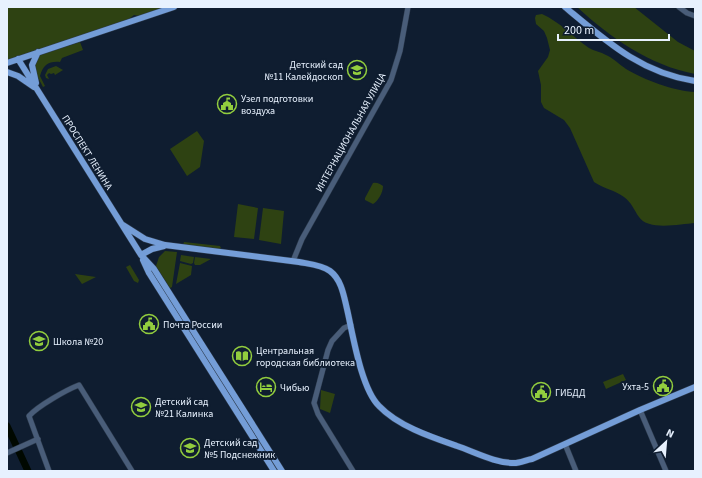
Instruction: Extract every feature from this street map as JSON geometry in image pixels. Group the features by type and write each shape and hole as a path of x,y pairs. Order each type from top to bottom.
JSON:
{"main road":[{"path":"7,63 174,7"},
{"path":"565,7 611,45 643,65 681,79 695,81"},
{"path":"37,89 32,65 38,52"},
{"name":"ПРОСПЕКТ ЛЕНИНА","path":"18,59 141,255 149,273 248,424 282,471"},
{"path":"7,72 18,76 37,89"},
{"path":"123,226 145,239 165,245 293,261 330,271 338,281 344,295 360,366 372,397 378,406 404,424 501,462 515,463 532,459 695,387"},
{"path":"141,255 152,249 165,245"},
{"name":"ПРОСПЕКТ ЛЕНИНА","path":"248,424 274,471"}],"street":[{"name":"ИНТЕРНАЦИОНАЛЬНАЯ УЛИЦА","path":"293,261 302,239 392,80 400,51 408,7"},
{"path":"679,7 687,13 695,16"},
{"path":"351,325 344,328 332,341 328,350 314,403 318,414 354,471"},
{"path":"49,471 29,416 32,412 57,396 79,384 132,471"},
{"path":"640,410 666,471"},
{"path":"8,452 38,439"},
{"path":"565,444 576,471"}],"green space":[{"path":"7,7 166,7 139,16 134,15 129,19 7,61"},
{"path":"577,7 634,7 678,42 695,51 695,74 678,70 646,57 603,29"},
{"path":"542,14 561,25 589,48 609,56 633,73 650,81 678,90 695,92 695,223 665,226 649,224 639,217 627,199 594,182 570,128 564,120 544,108 541,102 541,85 538,71 548,57 550,50 544,31 536,24 536,15"},
{"path":"80,42 83,50 62,58 60,62 53,62 45,66 40,76 45,86 43,87 35,69 35,62 38,56"},
{"path":"56,66 63,70 55,75 54,73 49,73 47,75 49,79 46,78 45,75 48,69"},
{"path":"197,131 204,141 200,167 187,176 170,149"},
{"path":"373,183 383,186 380,196 373,204 365,200 365,198"},
{"path":"238,204 258,208 254,239 234,237"},
{"path":"263,208 284,211 281,244 259,240"},
{"path":"184,242 220,246 221,248 183,245"},
{"path":"165,251 177,252 172,287 170,288 156,266 159,257"},
{"path":"181,255 194,257 193,263 191,264 180,261"},
{"path":"195,257 211,259 200,265 195,265"},
{"path":"180,263 192,266 191,275 176,284"},
{"path":"130,265 139,280 138,283 134,281 126,267"},
{"path":"75,274 96,277 82,284"},
{"path":"623,374 626,380 606,389 603,382"},
{"path":"321,390 335,394 330,413 320,409"}],"waterway":[{"name":"Чибью","path":"7,426 28,471"}],"place":[{"name":"Детский сад №11 Калейдоскоп","path":"357,70"},
{"name":"Узел подготовки воздуха","path":"227,104"},
{"name":"Почта России","path":"149,324"},
{"name":"Школа №20","path":"39,341"},
{"name":"Центральная городская библиотека","path":"242,356"},
{"name":"Ухта-5","path":"663,386"},
{"name":"Чибью","path":"266,387"},
{"name":"ГИБДД","path":"541,392"},
{"name":"Детский сад №21 Калинка","path":"141,407"},
{"name":"Детский сад №5 Подснежник","path":"190,448"}]}
